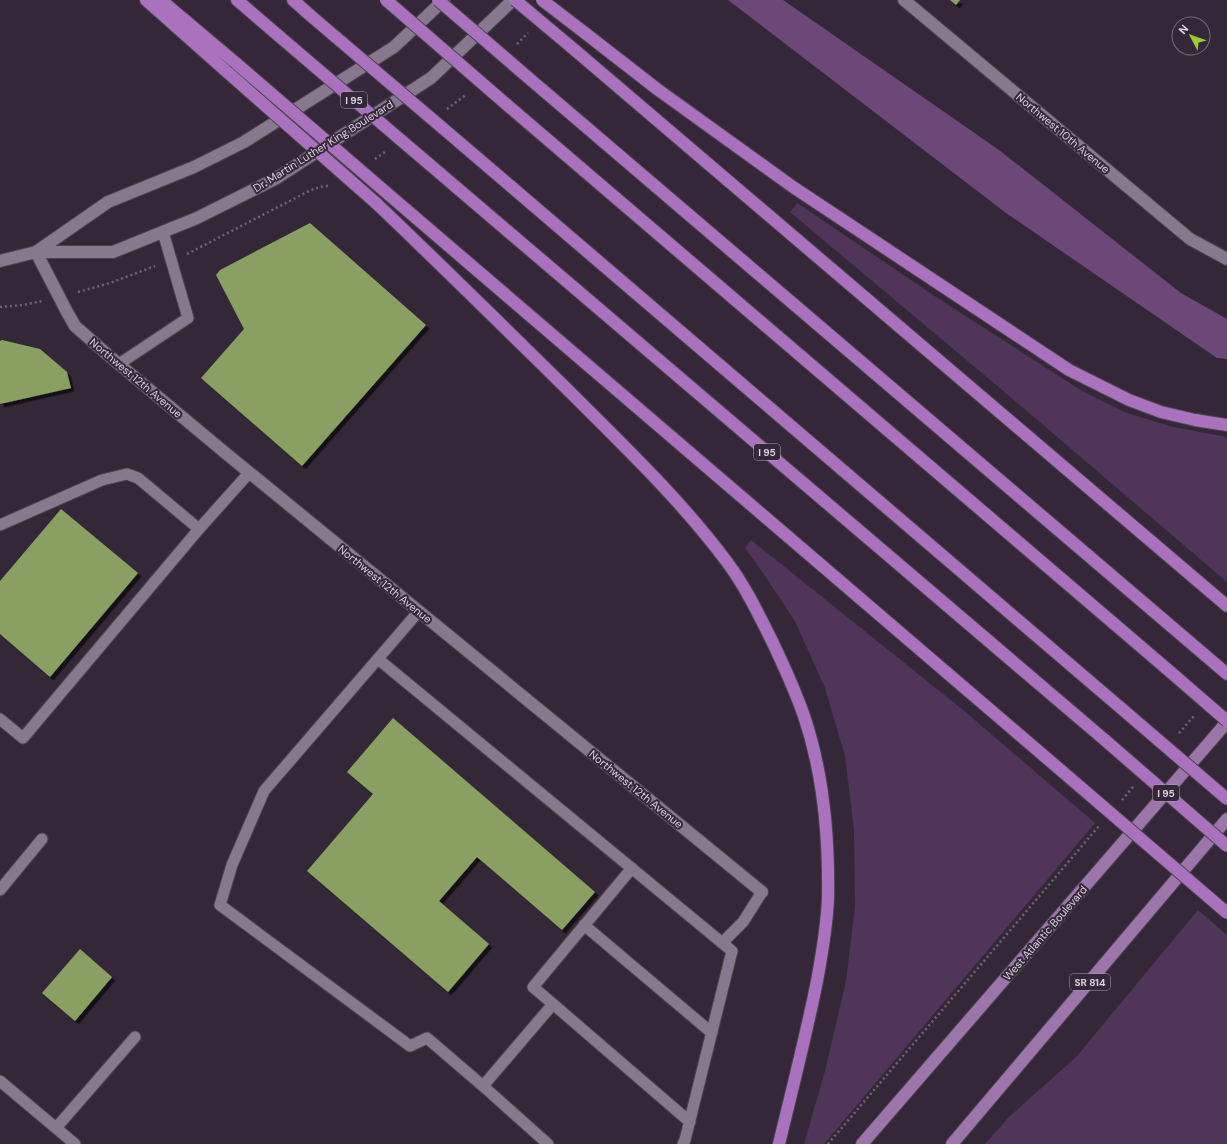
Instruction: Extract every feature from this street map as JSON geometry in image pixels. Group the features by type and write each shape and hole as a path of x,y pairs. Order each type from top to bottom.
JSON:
{"highway":[{"path":"146,0 376,203 478,301 646,467 680,504 728,563 742,583 786,671 805,719 825,811 828,901 823,942 813,1002 779,1144"},
{"path":"161,0 1227,913"},
{"name":"I 95","path":"237,0 1106,741 1227,846"},
{"path":"293,0 1227,799"},
{"path":"386,0 1227,721"},
{"path":"438,0 1227,674"},
{"path":"514,0 570,46 1224,604"},
{"path":"542,0 658,89 793,187 1069,370 1129,400 1161,412 1195,420 1227,425"}],"main road":[{"name":"West Atlantic Boulevard","path":"862,1144 1227,721"},
{"name":"SR 814","path":"952,1144 1227,819"}],"street":[{"name":"Dr. Martin Luther King Boulevard","path":"36,252 108,202 194,167 244,142 394,47 444,0"},
{"name":"Dr. Martin Luther King Boulevard","path":"0,261 36,252 113,252 197,218 275,179 431,78 514,0"},
{"name":"Northwest 10th Avenue","path":"904,0 1190,239 1227,259"},
{"name":"Northwest 12th Avenue","path":"36,252 67,312 76,326 119,364 249,473 762,892"}],"lane":[{"path":"119,364 188,318 163,232"},
{"path":"0,719 23,738 199,529 249,473"},
{"path":"0,524 102,480 127,474 138,478 199,529"},
{"path":"419,611 264,791 232,865 220,905 410,1046 427,1038 548,1144"},
{"path":"378,659 732,951 690,1122 685,1140 682,1144"},
{"path":"0,890 42,839"},
{"path":"632,868 532,987 690,1122"},
{"path":"722,943 743,922 762,892"},
{"path":"584,925 712,1033"},
{"path":"483,1086 553,1004"},
{"path":"56,1128 135,1037"},
{"path":"0,1081 75,1144"}],"path":[{"path":"1175,738 1196,714"},
{"path":"1118,804 1134,786"},
{"path":"828,1144 1103,821"}],"shaded area":[{"path":"728,0 783,0 999,150 1181,293 1227,319 1227,359 1217,358 1006,213"},
{"path":"797,203 939,299 1082,391 1124,412 1173,427 1227,437 1227,582 1001,389 790,212"},
{"path":"751,540 963,710 1095,823 824,1144 804,1144 825,1071 846,981 855,907 854,830 845,756 825,688 795,621 745,548"},
{"path":"1198,910 1227,935 1227,1144 985,1144 1009,1117 1077,1056"}],"building":[{"path":"950,0 960,0 956,5"},
{"path":"310,223 426,325 302,466 201,378 244,329 216,275 220,270"},
{"path":"2,340 40,349 67,372 71,388 0,404 0,341"},
{"path":"61,509 138,573 50,677 0,634 0,581"},
{"path":"393,718 595,892 562,930 477,857 439,901 489,944 448,992 307,871 373,794 347,772"},
{"path":"80,949 112,977 75,1021 42,993"}]}
